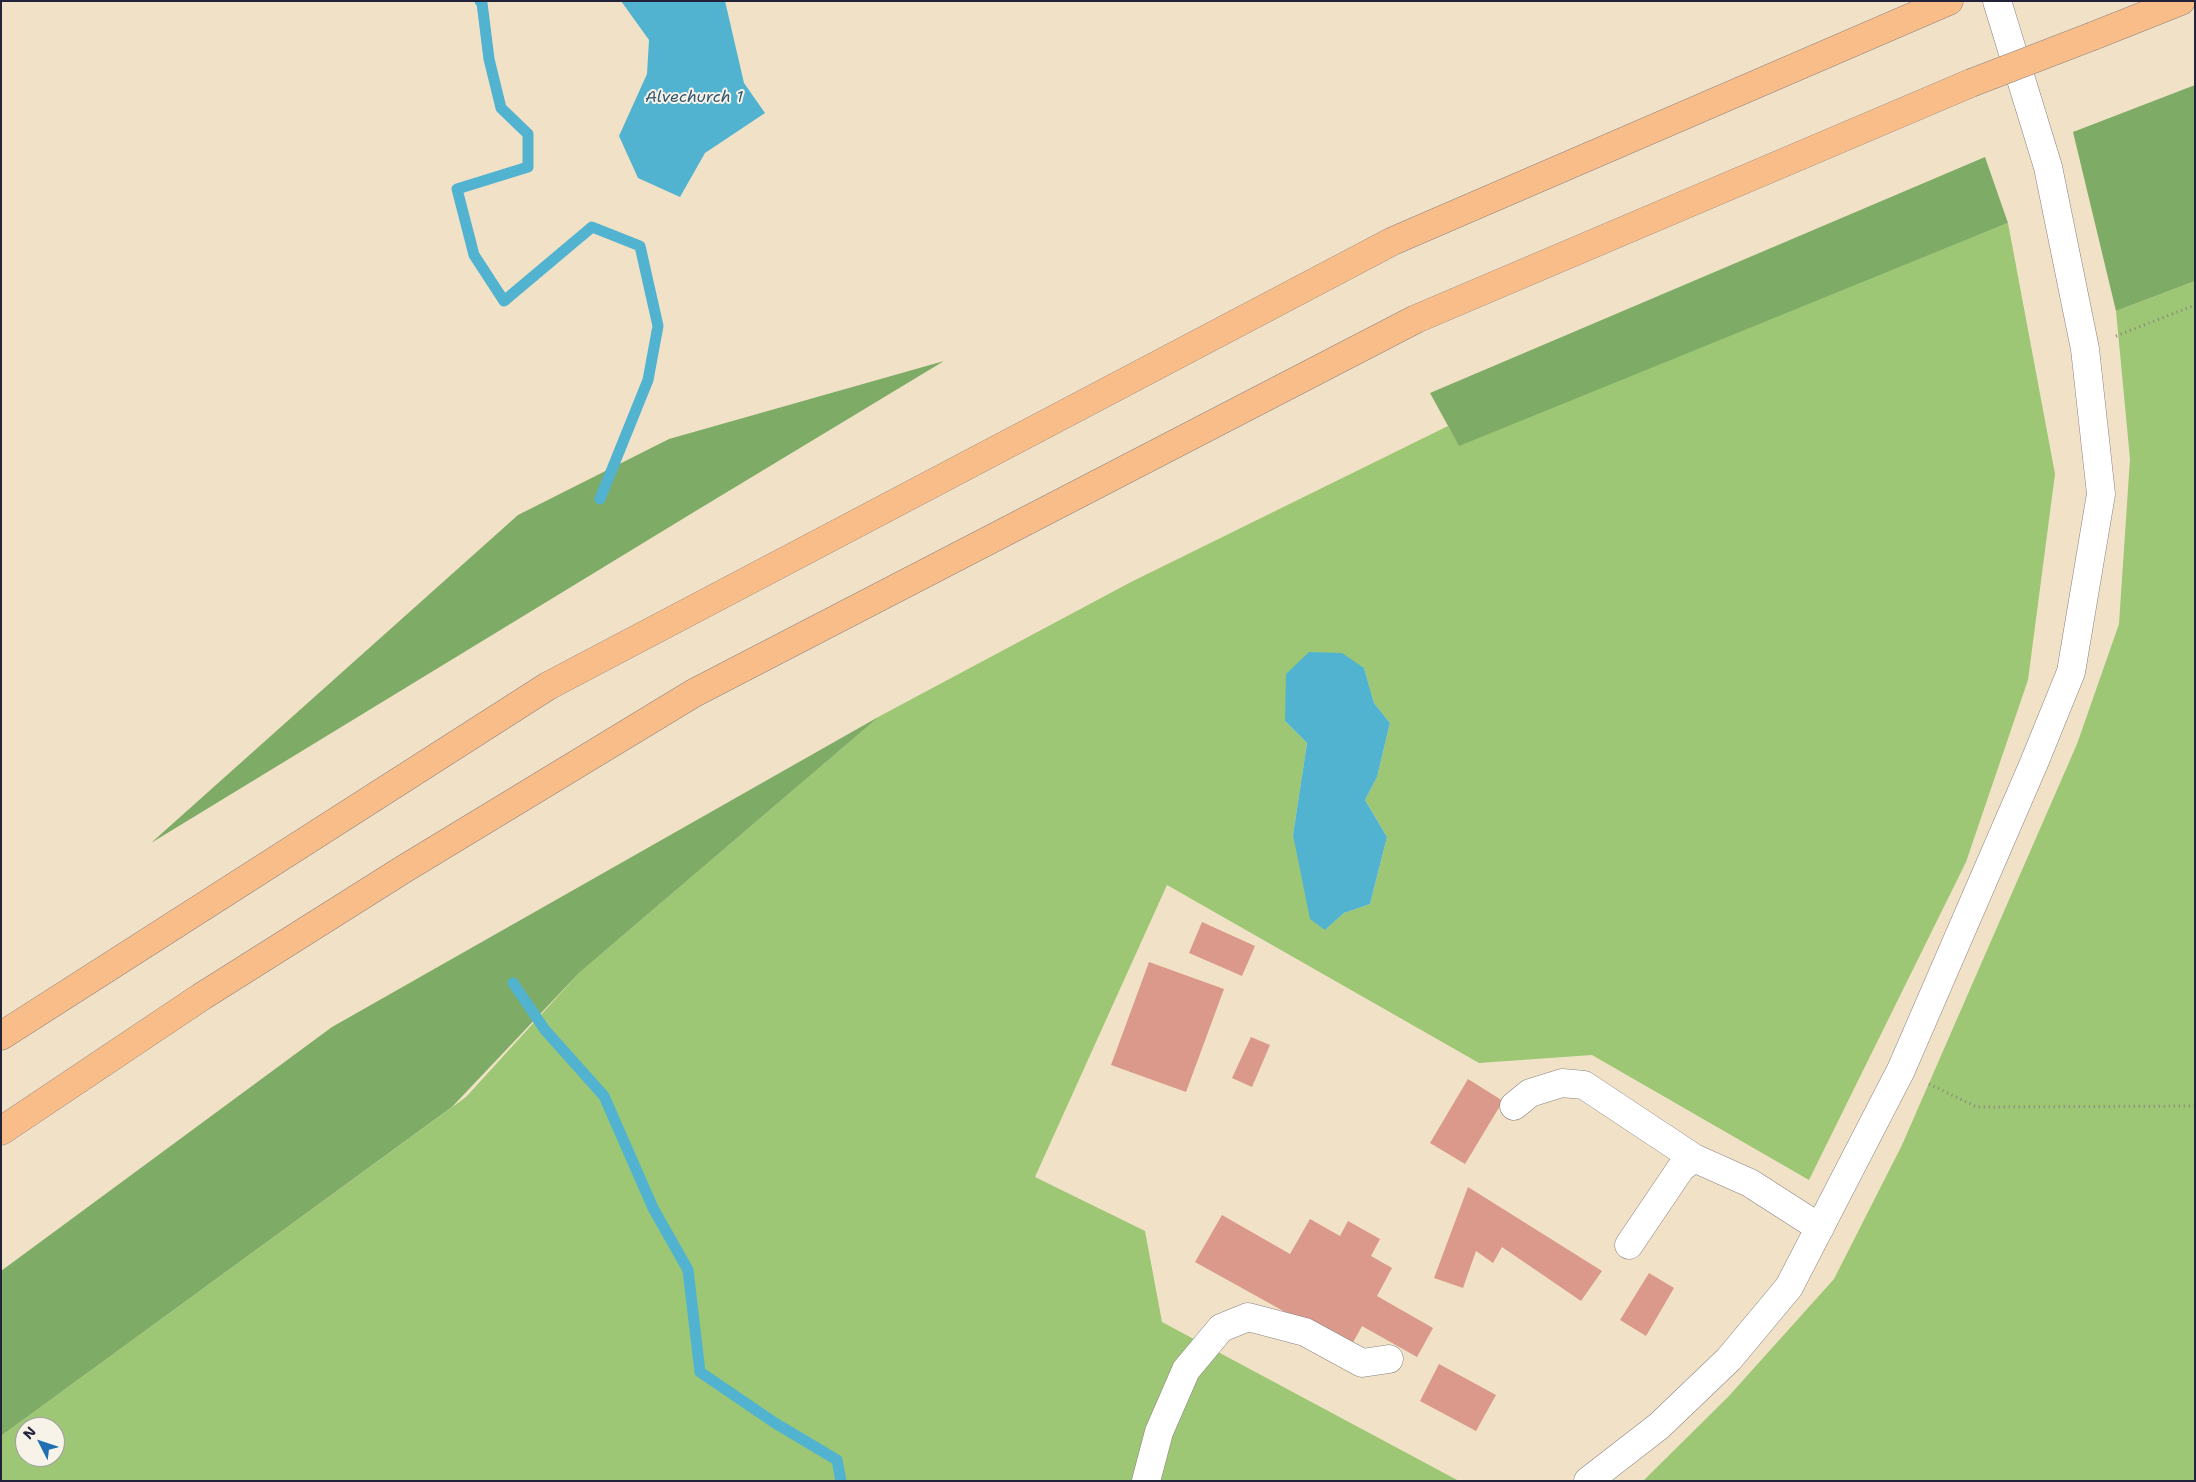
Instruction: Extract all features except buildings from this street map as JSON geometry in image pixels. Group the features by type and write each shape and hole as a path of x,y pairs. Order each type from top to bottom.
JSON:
{"highway":[{"path":"1,1132 201,998 372,889 694,693 1416,319 1971,83 2181,1"},
{"path":"1,1036 548,686 1393,241 1944,3"}],"street":[{"path":"1588,1481 1659,1426 1729,1360 1790,1287 1902,1070 2034,763 2071,672 2102,494 2085,349 2048,167 1997,1"},
{"path":"1514,1106 1530,1093 1562,1083 1584,1085 1694,1158 1750,1183 1820,1228"},
{"path":"1629,1245 1681,1168 1694,1158"},
{"path":"1146,1481 1159,1432 1186,1370 1221,1328 1248,1317 1305,1332 1362,1363 1389,1358"}],"path":[{"path":"2085,349 2195,305"},
{"path":"1902,1070 1976,1107 2195,1106"}],"green space":[{"path":"2195,85 2195,281 2116,311 2073,132"},
{"path":"1985,157 2008,223 1459,446 1430,393"},
{"path":"2008,223 2055,474 2028,680 1966,862 1809,1180 1592,1055 1479,1063 1167,885 1035,1177 1145,1231 1162,1322 1459,1481 1,1481 1,1436 15,1426 15,1467 65,1467 65,1417 27,1417 466,1097 579,973 880,716 1131,582 1448,426 1459,445","holes":["1364,668 1374,703 1390,723 1377,777 1365,800 1387,837 1370,904 1344,913 1325,930 1293,835 1307,743 1285,721"]},
{"path":"2195,281 2195,1481 1643,1481 1728,1397 1834,1279 1902,1145 2077,744 2119,624 2130,459 2116,311"},
{"path":"944,361 151,843 518,515 669,439"},
{"path":"880,716 579,973 452,1107 27,1417 15,1417 15,1426 1,1436 1,1271 332,1027"}],"water":[{"name":"Alvechurch 1","path":"621,1 725,1 744,83 765,113 705,153 680,197 638,178 619,136 647,74 649,40"},
{"path":"1309,652 1342,653 1364,668 1374,703 1390,723 1377,777 1365,800 1387,837 1370,904 1344,913 1325,930 1310,919 1293,835 1307,743 1285,721 1286,674"}],"waterway":[{"path":"480,1 482,3 489,59 501,108 528,134 528,167 457,189 474,255 504,301 592,227 640,246 658,326 648,380 600,499"},
{"path":"513,983 545,1030 604,1096 653,1208 688,1270 700,1372 775,1423 837,1460 841,1481"}]}
